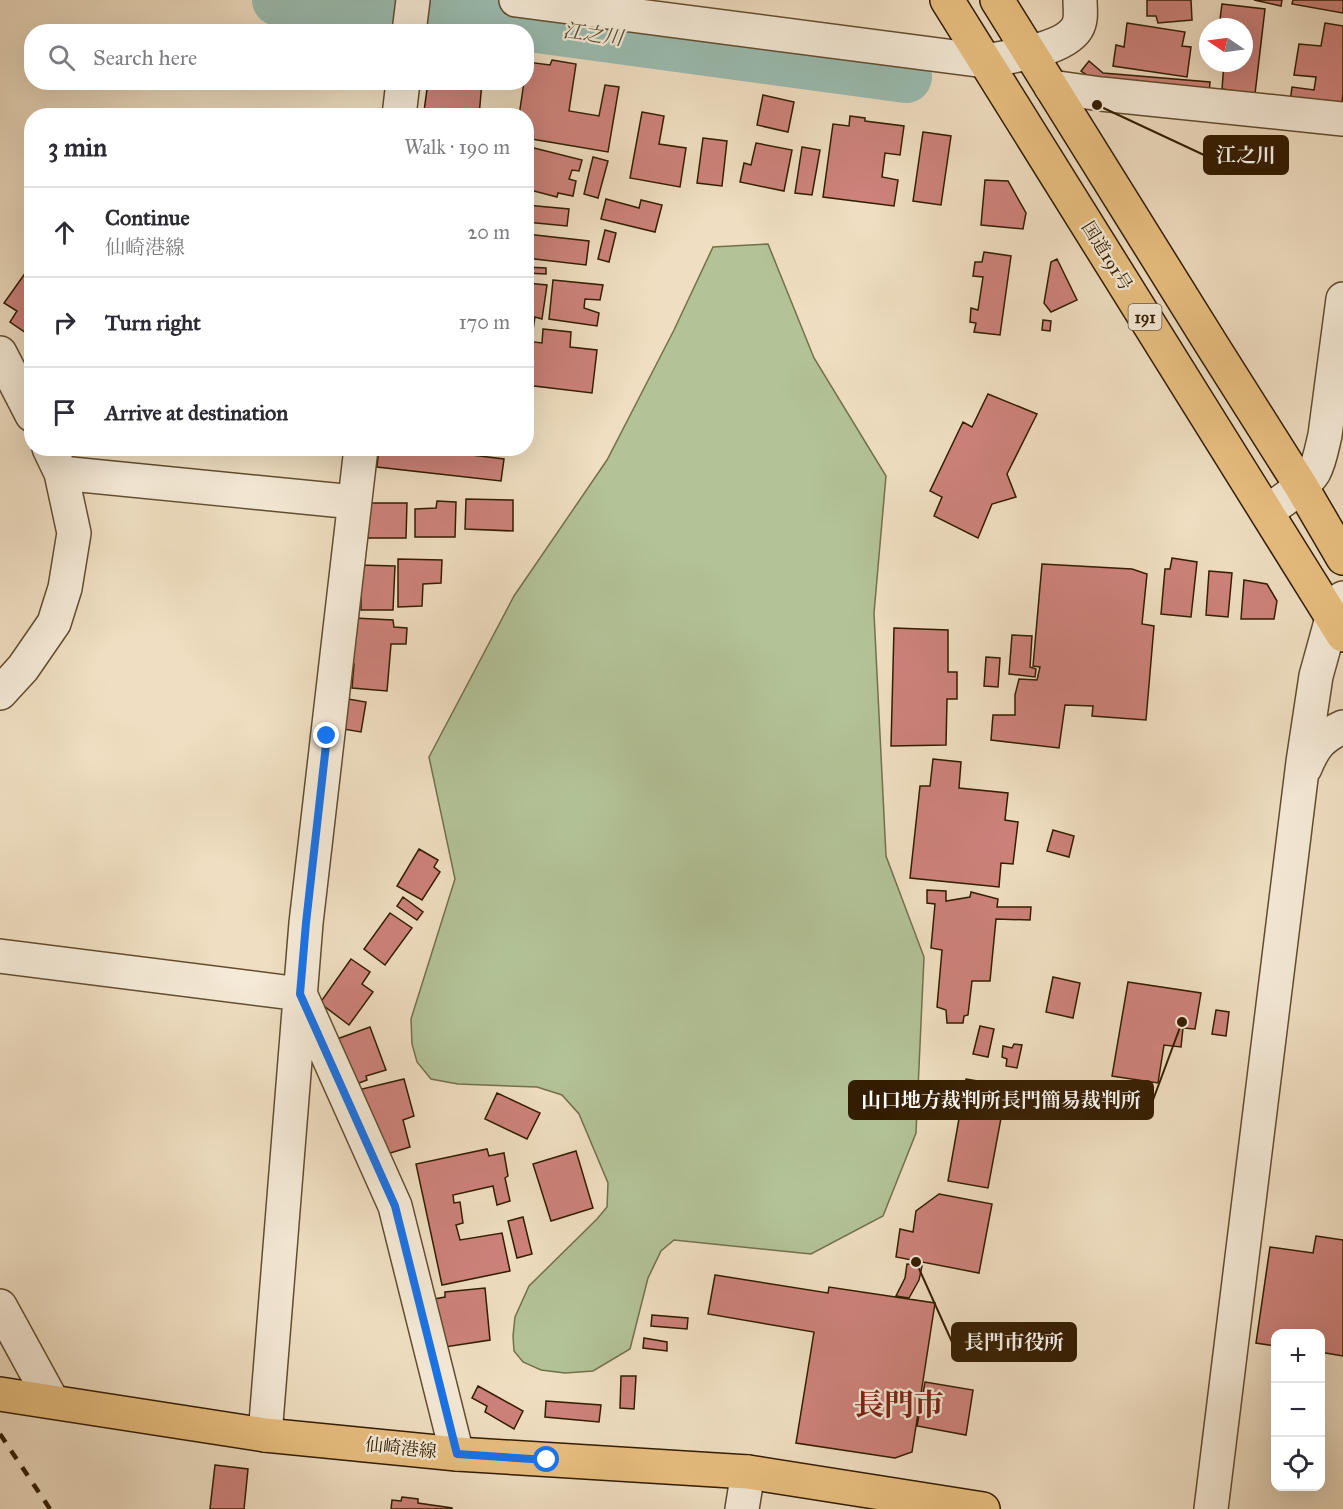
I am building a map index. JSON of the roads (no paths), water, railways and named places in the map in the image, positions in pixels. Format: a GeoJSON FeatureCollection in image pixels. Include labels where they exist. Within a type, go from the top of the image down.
{"type":"FeatureCollection","features":[{"type":"Feature","properties":{"kind":"main road","name":"国道191号"},"geometry":{"type":"LineString","coordinates":[[947,0],[1267,512],[1339,617]]}},
{"type":"Feature","properties":{"kind":"main road","name":"191"},"geometry":{"type":"LineString","coordinates":[[997,0],[1301,486],[1343,558]]}},
{"type":"Feature","properties":{"kind":"main road","name":"仙崎港線"},"geometry":{"type":"LineString","coordinates":[[0,1394],[266,1435],[457,1454],[748,1472],[946,1506],[983,1509]]}},
{"type":"Feature","properties":{"kind":"street"},"geometry":{"type":"LineString","coordinates":[[410,24],[413,0]]}},
{"type":"Feature","properties":{"kind":"street"},"geometry":{"type":"LineString","coordinates":[[516,0],[985,61],[1030,53],[1065,39],[1077,29],[1080,21],[1080,0]]}},
{"type":"Feature","properties":{"kind":"street"},"geometry":{"type":"LineString","coordinates":[[1051,87],[1343,118]]}},
{"type":"Feature","properties":{"kind":"street"},"geometry":{"type":"LineString","coordinates":[[400,108],[402,90]]}},
{"type":"Feature","properties":{"kind":"street"},"geometry":{"type":"LineString","coordinates":[[1267,512],[1314,473],[1325,435],[1343,299]]}},
{"type":"Feature","properties":{"kind":"street"},"geometry":{"type":"LineString","coordinates":[[0,354],[24,400]]}},
{"type":"Feature","properties":{"kind":"street"},"geometry":{"type":"LineString","coordinates":[[266,1435],[306,923],[360,456]]}},
{"type":"Feature","properties":{"kind":"street"},"geometry":{"type":"LineString","coordinates":[[0,693],[23,668],[54,623],[65,588],[74,533],[55,461],[354,502]]}},
{"type":"Feature","properties":{"kind":"street"},"geometry":{"type":"LineString","coordinates":[[1210,1509],[1300,780],[1316,676],[1339,617]]}},
{"type":"Feature","properties":{"kind":"street"},"geometry":{"type":"LineString","coordinates":[[1300,780],[1316,746],[1329,734],[1343,727]]}},
{"type":"Feature","properties":{"kind":"street"},"geometry":{"type":"LineString","coordinates":[[0,956],[300,994]]}},
{"type":"Feature","properties":{"kind":"street"},"geometry":{"type":"LineString","coordinates":[[300,994],[395,1206],[457,1454]]}},
{"type":"Feature","properties":{"kind":"street"},"geometry":{"type":"LineString","coordinates":[[0,1306],[52,1401]]}},
{"type":"Feature","properties":{"kind":"street"},"geometry":{"type":"LineString","coordinates":[[742,1509],[748,1472]]}},
{"type":"Feature","properties":{"kind":"waterway","name":"江之川"},"geometry":{"type":"LineString","coordinates":[[278,0],[516,24]]}},
{"type":"Feature","properties":{"kind":"waterway","name":"江之川"},"geometry":{"type":"LineString","coordinates":[[534,27],[906,77]]}},
{"type":"Feature","properties":{"kind":"railway"},"geometry":{"type":"LineString","coordinates":[[0,1434],[50,1509]]}},
{"type":"Feature","properties":{"kind":"place","name":"江之川"},"geometry":{"type":"Point","coordinates":[1097,105]}},
{"type":"Feature","properties":{"kind":"place","name":"山口地方裁判所長門簡易裁判所"},"geometry":{"type":"Point","coordinates":[1182,1022]}},
{"type":"Feature","properties":{"kind":"place","name":"長門市役所"},"geometry":{"type":"Point","coordinates":[916,1262]}},
{"type":"Feature","properties":{"kind":"district","name":"長門市"},"geometry":{"type":"Point","coordinates":[899,1405]}}]}
